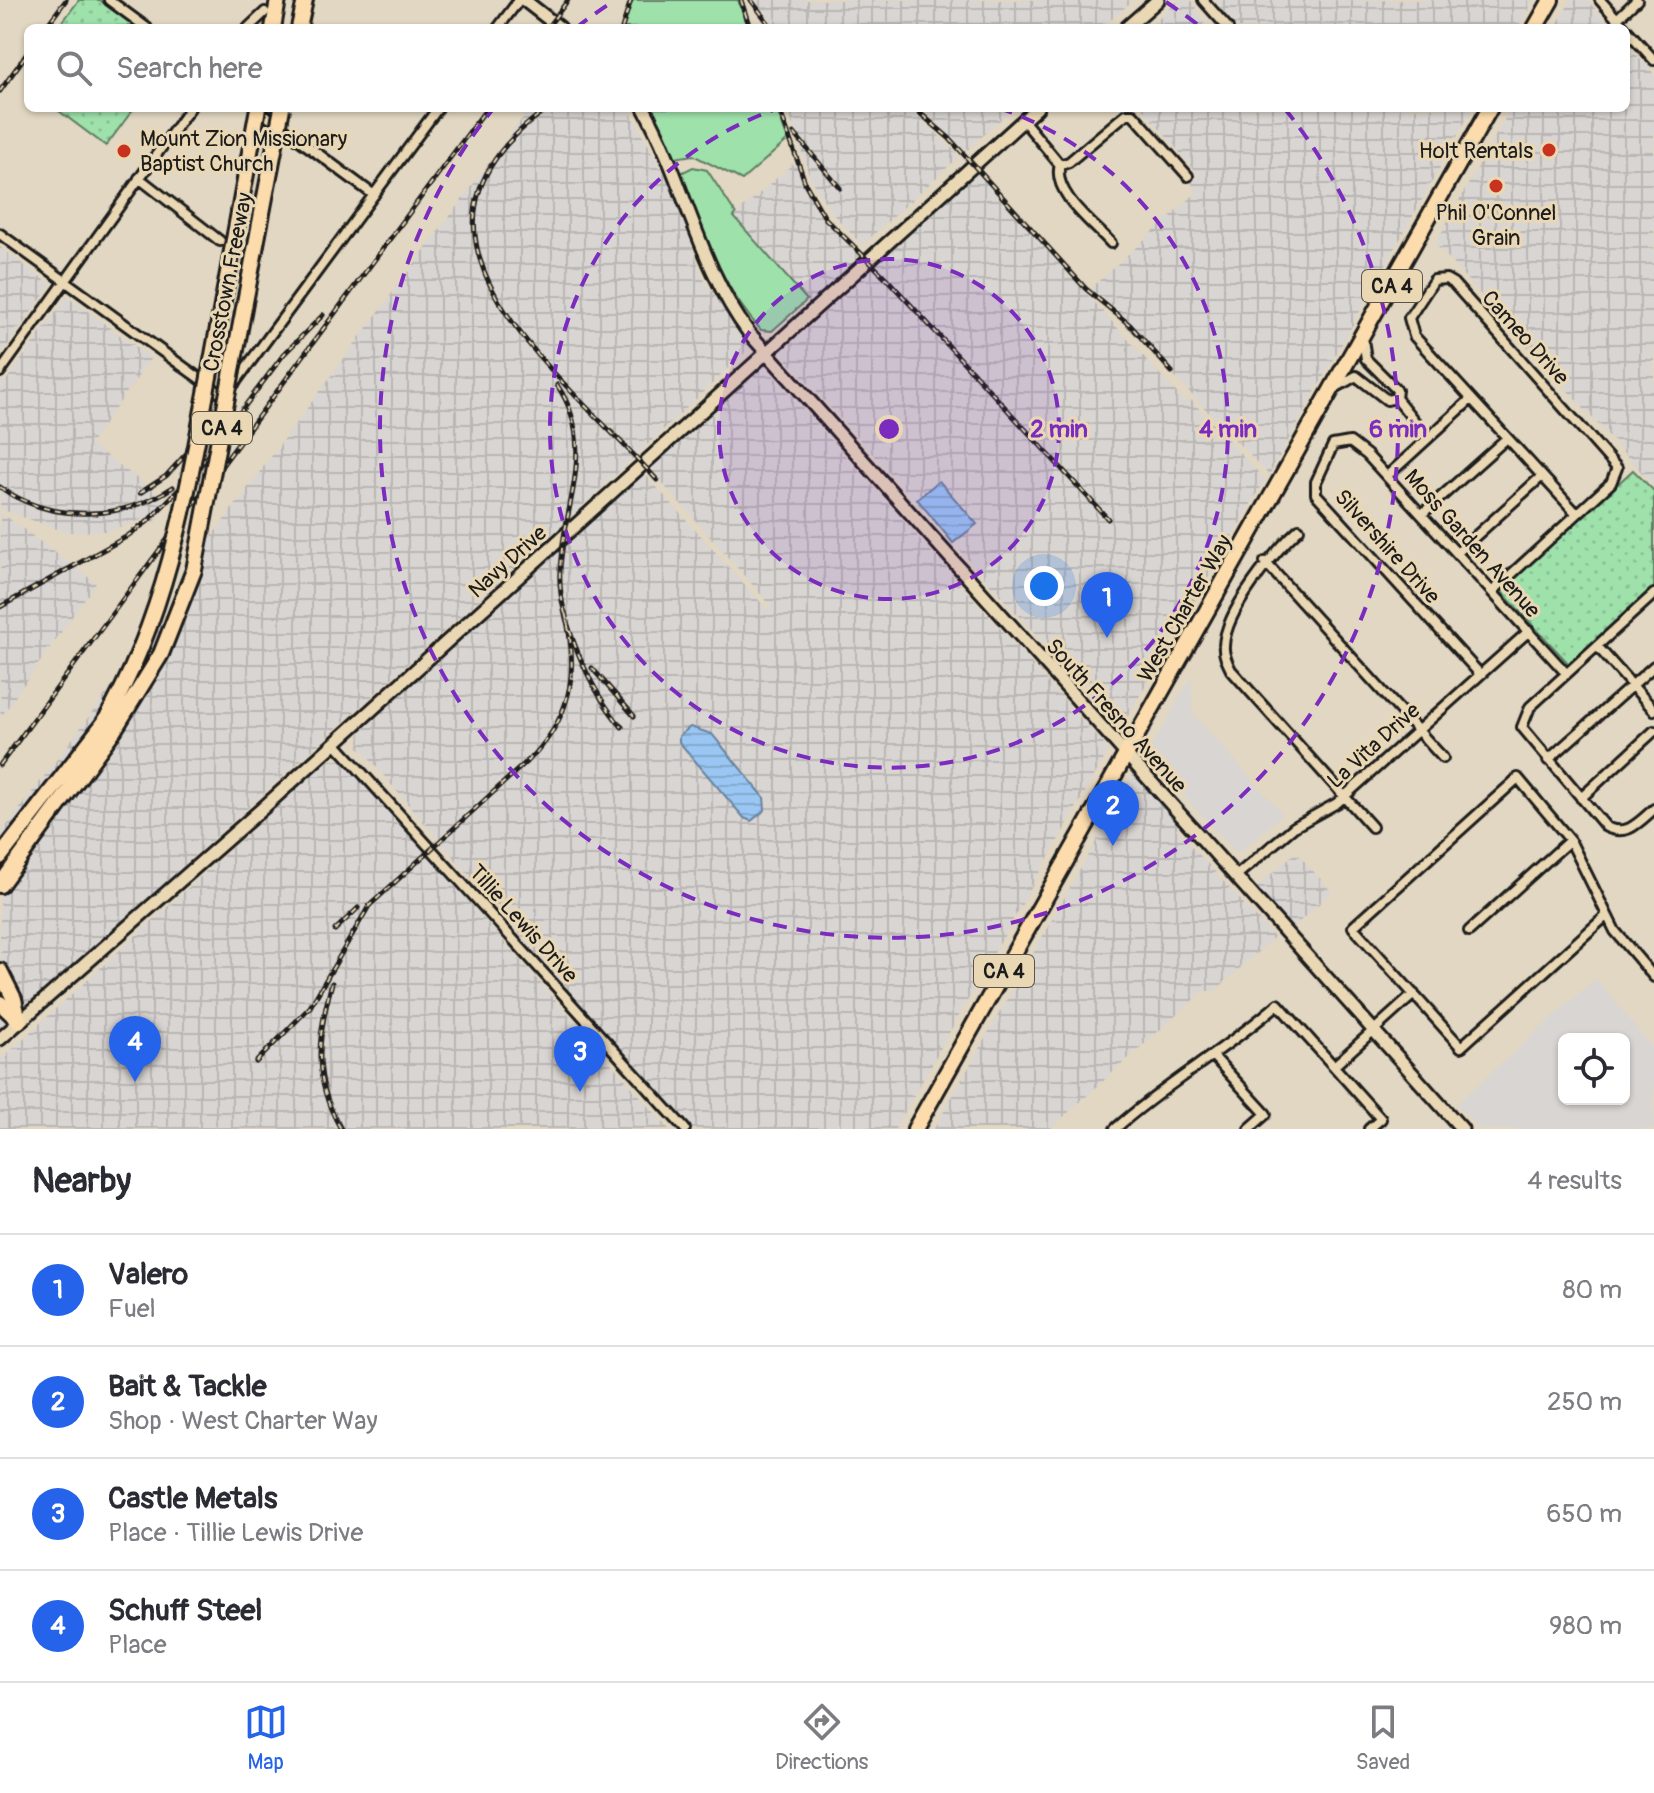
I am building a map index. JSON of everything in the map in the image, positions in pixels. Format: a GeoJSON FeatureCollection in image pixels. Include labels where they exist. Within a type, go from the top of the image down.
{"type":"FeatureCollection","features":[{"type":"Feature","properties":{"kind":"highway"},"geometry":{"type":"LineString","coordinates":[[274,24],[278,0]]}},
{"type":"Feature","properties":{"kind":"highway"},"geometry":{"type":"LineString","coordinates":[[300,24],[305,0]]}},
{"type":"Feature","properties":{"kind":"highway"},"geometry":{"type":"LineString","coordinates":[[1537,24],[1551,0]]}},
{"type":"Feature","properties":{"kind":"highway","name":"Crosstown Freeway"},"geometry":{"type":"LineString","coordinates":[[0,857],[109,727],[144,643],[173,551],[192,469],[256,112]]}},
{"type":"Feature","properties":{"kind":"highway","name":"Crosstown Freeway"},"geometry":{"type":"LineString","coordinates":[[0,885],[161,654],[194,570],[281,112]]}},
{"type":"Feature","properties":{"kind":"highway","name":"West Charter Way"},"geometry":{"type":"LineString","coordinates":[[915,1129],[1363,339],[1488,112]]}},
{"type":"Feature","properties":{"kind":"highway"},"geometry":{"type":"LineString","coordinates":[[0,971],[14,999],[19,1021]]}},
{"type":"Feature","properties":{"kind":"highway"},"geometry":{"type":"LineString","coordinates":[[0,1003],[19,1021]]}},
{"type":"Feature","properties":{"kind":"street"},"geometry":{"type":"LineString","coordinates":[[109,0],[142,24]]}},
{"type":"Feature","properties":{"kind":"street"},"geometry":{"type":"LineString","coordinates":[[501,24],[521,0],[554,24]]}},
{"type":"Feature","properties":{"kind":"street"},"geometry":{"type":"LineString","coordinates":[[1131,24],[1158,0]]}},
{"type":"Feature","properties":{"kind":"street"},"geometry":{"type":"LineString","coordinates":[[1203,0],[1224,24]]}},
{"type":"Feature","properties":{"kind":"street"},"geometry":{"type":"LineString","coordinates":[[1600,0],[1622,24]]}},
{"type":"Feature","properties":{"kind":"street"},"geometry":{"type":"LineString","coordinates":[[1617,19],[1637,0]]}},
{"type":"Feature","properties":{"kind":"street"},"geometry":{"type":"LineString","coordinates":[[252,24],[265,12]]}},
{"type":"Feature","properties":{"kind":"street"},"geometry":{"type":"LineString","coordinates":[[1630,33],[1654,60]]}},
{"type":"Feature","properties":{"kind":"street"},"geometry":{"type":"LineString","coordinates":[[0,372],[187,112]]}},
{"type":"Feature","properties":{"kind":"street"},"geometry":{"type":"LineString","coordinates":[[262,112],[374,195]]}},
{"type":"Feature","properties":{"kind":"street"},"geometry":{"type":"LineString","coordinates":[[0,234],[214,391],[226,392],[435,112]]}},
{"type":"Feature","properties":{"kind":"street","name":"South Fresno Avenue"},"geometry":{"type":"LineString","coordinates":[[646,112],[668,156],[719,285],[733,312],[766,354],[1462,1129]]}},
{"type":"Feature","properties":{"kind":"street","name":"Navy Drive"},"geometry":{"type":"LineString","coordinates":[[0,1039],[335,743],[1032,112]]}},
{"type":"Feature","properties":{"kind":"street"},"geometry":{"type":"LineString","coordinates":[[1060,165],[1069,162],[1126,114],[1133,114],[1188,176]]}},
{"type":"Feature","properties":{"kind":"street"},"geometry":{"type":"LineString","coordinates":[[1023,120],[1060,165],[1058,177],[1064,191],[1111,243]]}},
{"type":"Feature","properties":{"kind":"street"},"geometry":{"type":"LineString","coordinates":[[139,178],[220,241]]}},
{"type":"Feature","properties":{"kind":"street","name":"Cameo Drive"},"geometry":{"type":"LineString","coordinates":[[1471,399],[1409,326],[1409,318],[1429,285],[1440,278],[1453,283],[1616,463],[1617,473],[1577,514]]}},
{"type":"Feature","properties":{"kind":"street"},"geometry":{"type":"LineString","coordinates":[[1363,339],[1366,359],[1397,390],[1396,398],[1428,438]]}},
{"type":"Feature","properties":{"kind":"street"},"geometry":{"type":"LineString","coordinates":[[1335,388],[1356,376],[1387,400],[1396,398]]}},
{"type":"Feature","properties":{"kind":"street"},"geometry":{"type":"LineString","coordinates":[[1387,476],[1471,399],[1507,438],[1577,514],[1493,591]]}},
{"type":"Feature","properties":{"kind":"street"},"geometry":{"type":"LineString","coordinates":[[1422,514],[1507,438]]}},
{"type":"Feature","properties":{"kind":"street","name":"Moss Garden Avenue"},"geometry":{"type":"LineString","coordinates":[[1350,442],[1387,476],[1566,673]]}},
{"type":"Feature","properties":{"kind":"street","name":"Silvershire Drive"},"geometry":{"type":"LineString","coordinates":[[1350,442],[1333,445],[1316,482],[1316,494],[1479,673]]}},
{"type":"Feature","properties":{"kind":"street"},"geometry":{"type":"LineString","coordinates":[[1457,553],[1542,476]]}},
{"type":"Feature","properties":{"kind":"street"},"geometry":{"type":"LineString","coordinates":[[1299,529],[1265,562],[1227,630],[1224,654],[1231,670],[1372,827]]}},
{"type":"Feature","properties":{"kind":"street"},"geometry":{"type":"LineString","coordinates":[[1265,562],[1443,758]]}},
{"type":"Feature","properties":{"kind":"street"},"geometry":{"type":"LineString","coordinates":[[1654,594],[1566,673],[1524,717],[1525,734],[1606,827],[1615,831],[1631,829],[1654,809]]}},
{"type":"Feature","properties":{"kind":"street","name":"La Vita Drive"},"geometry":{"type":"LineString","coordinates":[[1236,876],[1294,827],[1344,797],[1529,631]]}},
{"type":"Feature","properties":{"kind":"street"},"geometry":{"type":"LineString","coordinates":[[1597,646],[1654,710]]}},
{"type":"Feature","properties":{"kind":"street"},"geometry":{"type":"LineString","coordinates":[[1548,760],[1654,666]]}},
{"type":"Feature","properties":{"kind":"street"},"geometry":{"type":"LineString","coordinates":[[1581,798],[1654,731]]}},
{"type":"Feature","properties":{"kind":"street","name":"Tillie Lewis Drive"},"geometry":{"type":"LineString","coordinates":[[335,743],[685,1129]]}},
{"type":"Feature","properties":{"kind":"street"},"geometry":{"type":"LineString","coordinates":[[1606,916],[1461,1047],[1353,927],[1518,778],[1570,840],[1606,916],[1654,977]]}},
{"type":"Feature","properties":{"kind":"street"},"geometry":{"type":"LineString","coordinates":[[1469,931],[1570,840]]}},
{"type":"Feature","properties":{"kind":"street"},"geometry":{"type":"LineString","coordinates":[[1334,1066],[1414,994]]}},
{"type":"Feature","properties":{"kind":"street"},"geometry":{"type":"LineString","coordinates":[[1115,1129],[1278,1004],[1381,1119],[1369,1129]]}},
{"type":"Feature","properties":{"kind":"street"},"geometry":{"type":"LineString","coordinates":[[1213,1056],[1266,1114],[1249,1129]]}},
{"type":"Feature","properties":{"kind":"shaded area"},"geometry":{"type":"Polygon","coordinates":[[[751,0],[1133,0],[1106,24],[775,24],[751,0]]]}},
{"type":"Feature","properties":{"kind":"shaded area"},"geometry":{"type":"Polygon","coordinates":[[[1179,0],[1191,0],[1205,22],[1203,24],[1152,24],[1179,0]]]}},
{"type":"Feature","properties":{"kind":"shaded area"},"geometry":{"type":"Polygon","coordinates":[[[1213,0],[1534,0],[1520,24],[1234,24],[1213,0]]]}},
{"type":"Feature","properties":{"kind":"shaded area"},"geometry":{"type":"Polygon","coordinates":[[[1571,0],[1587,0],[1608,24],[1557,24],[1571,0]]]}},
{"type":"Feature","properties":{"kind":"shaded area"},"geometry":{"type":"Polygon","coordinates":[[[1630,47],[1654,74],[1654,486],[1435,244],[1509,112],[1630,112],[1630,47]]]}},
{"type":"Feature","properties":{"kind":"shaded area"},"geometry":{"type":"Polygon","coordinates":[[[527,112],[630,112],[673,190],[703,278],[748,344],[748,350],[561,526],[0,1031],[0,835],[199,570],[192,563],[527,112]]]}},
{"type":"Feature","properties":{"kind":"shaded area"},"geometry":{"type":"Polygon","coordinates":[[[788,112],[914,112],[960,156],[862,245],[832,213],[811,180],[788,112]]]}},
{"type":"Feature","properties":{"kind":"shaded area"},"geometry":{"type":"Polygon","coordinates":[[[924,112],[1009,112],[966,151],[924,112]]]}},
{"type":"Feature","properties":{"kind":"shaded area"},"geometry":{"type":"Polygon","coordinates":[[[1145,112],[1471,112],[1269,475],[1090,289],[1196,193],[1191,181],[1198,174],[1145,112]]]}},
{"type":"Feature","properties":{"kind":"shaded area"},"geometry":{"type":"Polygon","coordinates":[[[795,162],[823,217],[861,259],[811,305],[733,217],[795,162]]]}},
{"type":"Feature","properties":{"kind":"shaded area"},"geometry":{"type":"Polygon","coordinates":[[[976,172],[1185,402],[1190,399],[1265,480],[1125,721],[1113,720],[781,353],[976,172]]]}},
{"type":"Feature","properties":{"kind":"shaded area"},"geometry":{"type":"Polygon","coordinates":[[[0,247],[51,285],[0,356],[0,247]]]}},
{"type":"Feature","properties":{"kind":"shaded area"},"geometry":{"type":"Polygon","coordinates":[[[67,296],[151,358],[90,444],[169,502],[154,523],[147,518],[108,531],[66,532],[0,509],[0,379],[5,382],[67,296]]]}},
{"type":"Feature","properties":{"kind":"shaded area"},"geometry":{"type":"Polygon","coordinates":[[[760,366],[765,366],[1109,750],[895,1129],[687,1129],[359,747],[360,731],[643,472],[767,609],[771,606],[648,467],[760,366]]]}},
{"type":"Feature","properties":{"kind":"shaded area"},"geometry":{"type":"Polygon","coordinates":[[[0,512],[96,583],[0,718],[0,512]]]}},
{"type":"Feature","properties":{"kind":"shaded area"},"geometry":{"type":"Polygon","coordinates":[[[1192,676],[1193,714],[1283,814],[1242,851],[1233,850],[1150,759],[1149,751],[1192,676]]]}},
{"type":"Feature","properties":{"kind":"shaded area"},"geometry":{"type":"Polygon","coordinates":[[[328,760],[344,760],[669,1129],[0,1129],[0,1060],[328,760]]]}},
{"type":"Feature","properties":{"kind":"shaded area"},"geometry":{"type":"Polygon","coordinates":[[[1134,774],[1180,825],[1176,829],[1274,937],[1215,991],[1203,991],[1050,1129],[934,1129],[1134,774]]]}},
{"type":"Feature","properties":{"kind":"shaded area"},"geometry":{"type":"Polygon","coordinates":[[[1296,852],[1332,892],[1291,929],[1255,889],[1296,852]]]}},
{"type":"Feature","properties":{"kind":"shaded area"},"geometry":{"type":"Polygon","coordinates":[[[1596,978],[1654,1050],[1654,1129],[1479,1129],[1456,1104],[1596,978]]]}},
{"type":"Feature","properties":{"kind":"green space"},"geometry":{"type":"Polygon","coordinates":[[[79,0],[100,0],[132,24],[61,24],[79,0]]]}},
{"type":"Feature","properties":{"kind":"green space"},"geometry":{"type":"Polygon","coordinates":[[[633,0],[738,0],[747,24],[624,24],[633,0]]]}},
{"type":"Feature","properties":{"kind":"green space"},"geometry":{"type":"Polygon","coordinates":[[[60,112],[131,112],[106,146],[60,112]]]}},
{"type":"Feature","properties":{"kind":"green space"},"geometry":{"type":"Polygon","coordinates":[[[653,112],[778,112],[788,140],[742,180],[693,155],[675,158],[653,112]]]}},
{"type":"Feature","properties":{"kind":"green space"},"geometry":{"type":"Polygon","coordinates":[[[693,167],[707,170],[736,214],[734,217],[807,300],[772,331],[761,330],[746,313],[723,275],[681,173],[693,167]]]}},
{"type":"Feature","properties":{"kind":"green space"},"geometry":{"type":"Polygon","coordinates":[[[1633,470],[1654,491],[1654,589],[1569,664],[1501,591],[1633,470]]]}},
{"type":"Feature","properties":{"kind":"water"},"geometry":{"type":"Polygon","coordinates":[[[939,481],[977,524],[953,543],[917,499],[939,481]]]}},
{"type":"Feature","properties":{"kind":"water"},"geometry":{"type":"Polygon","coordinates":[[[690,727],[712,734],[764,797],[765,810],[751,821],[744,818],[679,742],[679,736],[690,727]]]}},
{"type":"Feature","properties":{"kind":"railway"},"geometry":{"type":"LineString","coordinates":[[48,24],[66,0]]}},
{"type":"Feature","properties":{"kind":"railway"},"geometry":{"type":"LineString","coordinates":[[550,24],[568,0]]}},
{"type":"Feature","properties":{"kind":"railway"},"geometry":{"type":"LineString","coordinates":[[623,24],[631,0]]}},
{"type":"Feature","properties":{"kind":"railway"},"geometry":{"type":"LineString","coordinates":[[741,0],[749,24]]}},
{"type":"Feature","properties":{"kind":"railway"},"geometry":{"type":"LineString","coordinates":[[751,0],[769,24]]}},
{"type":"Feature","properties":{"kind":"railway"},"geometry":{"type":"LineString","coordinates":[[0,91],[24,58]]}},
{"type":"Feature","properties":{"kind":"railway"},"geometry":{"type":"LineString","coordinates":[[0,765],[484,112]]}},
{"type":"Feature","properties":{"kind":"railway"},"geometry":{"type":"LineString","coordinates":[[544,112],[497,157],[476,206],[479,255],[500,303],[534,351],[657,480]]}},
{"type":"Feature","properties":{"kind":"railway"},"geometry":{"type":"LineString","coordinates":[[780,112],[806,185],[825,218],[886,278],[1108,519]]}},
{"type":"Feature","properties":{"kind":"railway"},"geometry":{"type":"LineString","coordinates":[[919,112],[949,138],[1086,289],[1130,325],[1172,372]]}},
{"type":"Feature","properties":{"kind":"railway"},"geometry":{"type":"LineString","coordinates":[[794,133],[840,188]]}},
{"type":"Feature","properties":{"kind":"railway"},"geometry":{"type":"LineString","coordinates":[[0,607],[126,537],[147,522],[193,475],[284,354],[323,315]]}},
{"type":"Feature","properties":{"kind":"railway"},"geometry":{"type":"LineString","coordinates":[[557,385],[569,408],[577,453],[560,570],[564,610],[588,675],[622,727]]}},
{"type":"Feature","properties":{"kind":"railway"},"geometry":{"type":"LineString","coordinates":[[140,493],[166,476],[186,454]]}},
{"type":"Feature","properties":{"kind":"railway"},"geometry":{"type":"LineString","coordinates":[[0,487],[41,507],[86,513],[131,506],[173,487]]}},
{"type":"Feature","properties":{"kind":"railway"},"geometry":{"type":"LineString","coordinates":[[256,1062],[310,1007],[369,906],[535,754],[548,738],[570,688],[571,651],[565,612]]}},
{"type":"Feature","properties":{"kind":"railway"},"geometry":{"type":"LineString","coordinates":[[592,668],[634,716]]}},
{"type":"Feature","properties":{"kind":"railway"},"geometry":{"type":"LineString","coordinates":[[335,930],[358,908]]}},
{"type":"Feature","properties":{"kind":"railway"},"geometry":{"type":"LineString","coordinates":[[332,983],[323,1022],[321,1075],[325,1093],[341,1129]]}},
{"type":"Feature","properties":{"kind":"place","name":"Holt Rentals"},"geometry":{"type":"Point","coordinates":[1549,150]}},
{"type":"Feature","properties":{"kind":"place","name":"Mount Zion Missionary Baptist Church"},"geometry":{"type":"Point","coordinates":[124,151]}},
{"type":"Feature","properties":{"kind":"place","name":"Phil O'Connel Grain"},"geometry":{"type":"Point","coordinates":[1496,186]}},
{"type":"Feature","properties":{"kind":"place","name":"Valero"},"geometry":{"type":"Point","coordinates":[1107,638]}},
{"type":"Feature","properties":{"kind":"place","name":"Bait & Tackle"},"geometry":{"type":"Point","coordinates":[1113,846]}},
{"type":"Feature","properties":{"kind":"place","name":"Schuff Steel"},"geometry":{"type":"Point","coordinates":[135,1082]}},
{"type":"Feature","properties":{"kind":"place","name":"Castle Metals"},"geometry":{"type":"Point","coordinates":[580,1092]}}]}
